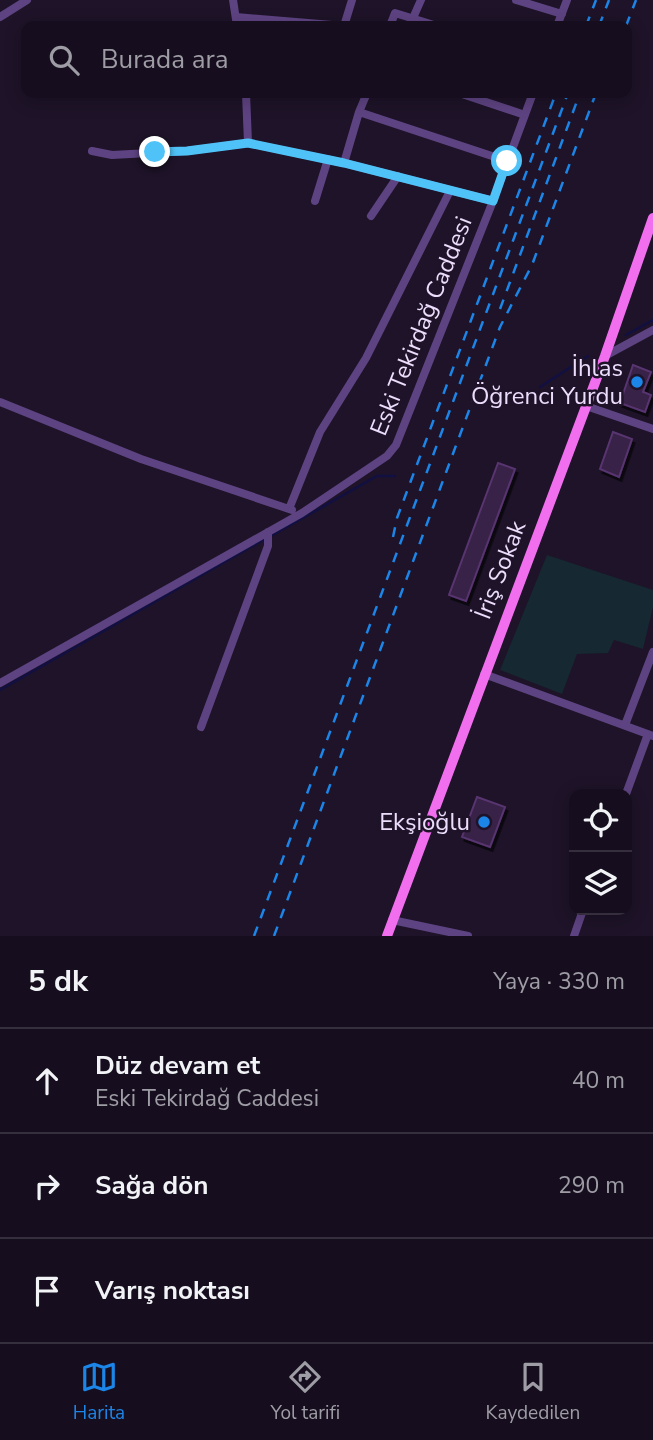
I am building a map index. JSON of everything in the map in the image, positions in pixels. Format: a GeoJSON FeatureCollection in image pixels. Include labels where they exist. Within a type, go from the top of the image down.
{"type":"FeatureCollection","features":[{"type":"Feature","properties":{"kind":"main road","name":"İriş Sokak"},"geometry":{"type":"LineString","coordinates":[[387,936],[605,356],[653,218]]}},
{"type":"Feature","properties":{"kind":"street"},"geometry":{"type":"LineString","coordinates":[[0,18],[27,0]]}},
{"type":"Feature","properties":{"kind":"street"},"geometry":{"type":"LineString","coordinates":[[233,0],[237,21]]}},
{"type":"Feature","properties":{"kind":"street"},"geometry":{"type":"LineString","coordinates":[[346,21],[352,0]]}},
{"type":"Feature","properties":{"kind":"street"},"geometry":{"type":"LineString","coordinates":[[413,18],[421,0]]}},
{"type":"Feature","properties":{"kind":"street"},"geometry":{"type":"LineString","coordinates":[[516,0],[562,14]]}},
{"type":"Feature","properties":{"kind":"street"},"geometry":{"type":"LineString","coordinates":[[559,21],[567,0]]}},
{"type":"Feature","properties":{"kind":"street"},"geometry":{"type":"LineString","coordinates":[[392,21],[395,13],[422,21]]}},
{"type":"Feature","properties":{"kind":"street"},"geometry":{"type":"LineString","coordinates":[[246,98],[248,143]]}},
{"type":"Feature","properties":{"kind":"street"},"geometry":{"type":"LineString","coordinates":[[344,163],[365,98]]}},
{"type":"Feature","properties":{"kind":"street"},"geometry":{"type":"LineString","coordinates":[[474,98],[525,115]]}},
{"type":"Feature","properties":{"kind":"street","name":"Eski Tekirdağ Caddesi"},"geometry":{"type":"LineString","coordinates":[[302,513],[387,456],[397,445],[531,98]]}},
{"type":"Feature","properties":{"kind":"street"},"geometry":{"type":"LineString","coordinates":[[359,112],[507,161]]}},
{"type":"Feature","properties":{"kind":"street"},"geometry":{"type":"LineString","coordinates":[[92,151],[112,155],[187,151],[248,143],[328,159],[493,201]]}},
{"type":"Feature","properties":{"kind":"street"},"geometry":{"type":"LineString","coordinates":[[315,201],[328,159]]}},
{"type":"Feature","properties":{"kind":"street"},"geometry":{"type":"LineString","coordinates":[[371,216],[398,176]]}},
{"type":"Feature","properties":{"kind":"street"},"geometry":{"type":"LineString","coordinates":[[289,509],[320,432],[366,358],[450,191]]}},
{"type":"Feature","properties":{"kind":"street"},"geometry":{"type":"LineString","coordinates":[[605,356],[653,330]]}},
{"type":"Feature","properties":{"kind":"street"},"geometry":{"type":"LineString","coordinates":[[0,402],[141,459],[302,513]]}},
{"type":"Feature","properties":{"kind":"street"},"geometry":{"type":"LineString","coordinates":[[586,405],[653,429]]}},
{"type":"Feature","properties":{"kind":"street"},"geometry":{"type":"LineString","coordinates":[[0,683],[302,513]]}},
{"type":"Feature","properties":{"kind":"street"},"geometry":{"type":"LineString","coordinates":[[201,727],[252,592],[268,534]]}},
{"type":"Feature","properties":{"kind":"street"},"geometry":{"type":"LineString","coordinates":[[625,725],[653,652]]}},
{"type":"Feature","properties":{"kind":"street"},"geometry":{"type":"LineString","coordinates":[[484,674],[651,735],[628,789]]}},
{"type":"Feature","properties":{"kind":"street"},"geometry":{"type":"LineString","coordinates":[[574,936],[581,915]]}},
{"type":"Feature","properties":{"kind":"street"},"geometry":{"type":"LineString","coordinates":[[392,920],[468,936]]}},
{"type":"Feature","properties":{"kind":"shaded area"},"geometry":{"type":"Polygon","coordinates":[[[547,555],[653,590],[653,607],[643,649],[614,640],[608,653],[577,654],[562,694],[500,670],[547,555]]]}},
{"type":"Feature","properties":{"kind":"building","name":"İhlas Öğrenci Yurdu"},"geometry":{"type":"Polygon","coordinates":[[[633,365],[651,372],[643,392],[651,395],[645,412],[620,403],[633,365]]]}},
{"type":"Feature","properties":{"kind":"building"},"geometry":{"type":"Polygon","coordinates":[[[613,432],[632,439],[619,477],[600,469],[613,432]]]}},
{"type":"Feature","properties":{"kind":"building"},"geometry":{"type":"Polygon","coordinates":[[[498,463],[515,469],[466,601],[449,595],[498,463]]]}},
{"type":"Feature","properties":{"kind":"building","name":"Ekşioğlu"},"geometry":{"type":"Polygon","coordinates":[[[477,797],[505,807],[490,847],[462,837],[477,797]]]}},
{"type":"Feature","properties":{"kind":"waterway"},"geometry":{"type":"LineString","coordinates":[[626,335],[653,320]]}},
{"type":"Feature","properties":{"kind":"waterway"},"geometry":{"type":"LineString","coordinates":[[540,387],[588,356]]}},
{"type":"Feature","properties":{"kind":"waterway"},"geometry":{"type":"LineString","coordinates":[[271,536],[377,476],[395,476]]}},
{"type":"Feature","properties":{"kind":"waterway"},"geometry":{"type":"LineString","coordinates":[[0,690],[265,539]]}},
{"type":"Feature","properties":{"kind":"railway"},"geometry":{"type":"LineString","coordinates":[[588,21],[596,0]]}},
{"type":"Feature","properties":{"kind":"railway"},"geometry":{"type":"LineString","coordinates":[[601,21],[609,0]]}},
{"type":"Feature","properties":{"kind":"railway"},"geometry":{"type":"LineString","coordinates":[[628,21],[636,0]]}},
{"type":"Feature","properties":{"kind":"railway"},"geometry":{"type":"LineString","coordinates":[[393,537],[397,518],[554,98]]}},
{"type":"Feature","properties":{"kind":"railway"},"geometry":{"type":"LineString","coordinates":[[254,936],[566,98]]}},
{"type":"Feature","properties":{"kind":"railway"},"geometry":{"type":"LineString","coordinates":[[500,309],[578,98]]}},
{"type":"Feature","properties":{"kind":"railway"},"geometry":{"type":"LineString","coordinates":[[274,936],[500,327],[532,265],[594,98]]}},
{"type":"Feature","properties":{"kind":"place","name":"İhlas Öğrenci Yurdu"},"geometry":{"type":"Point","coordinates":[637,382]}},
{"type":"Feature","properties":{"kind":"place","name":"Ekşioğlu"},"geometry":{"type":"Point","coordinates":[484,822]}},
{"type":"Feature","properties":{"kind":"route"},"geometry":{"type":"LineString","coordinates":[[155,152],[229,147],[248,143],[344,163],[493,201],[507,161]]}}]}
